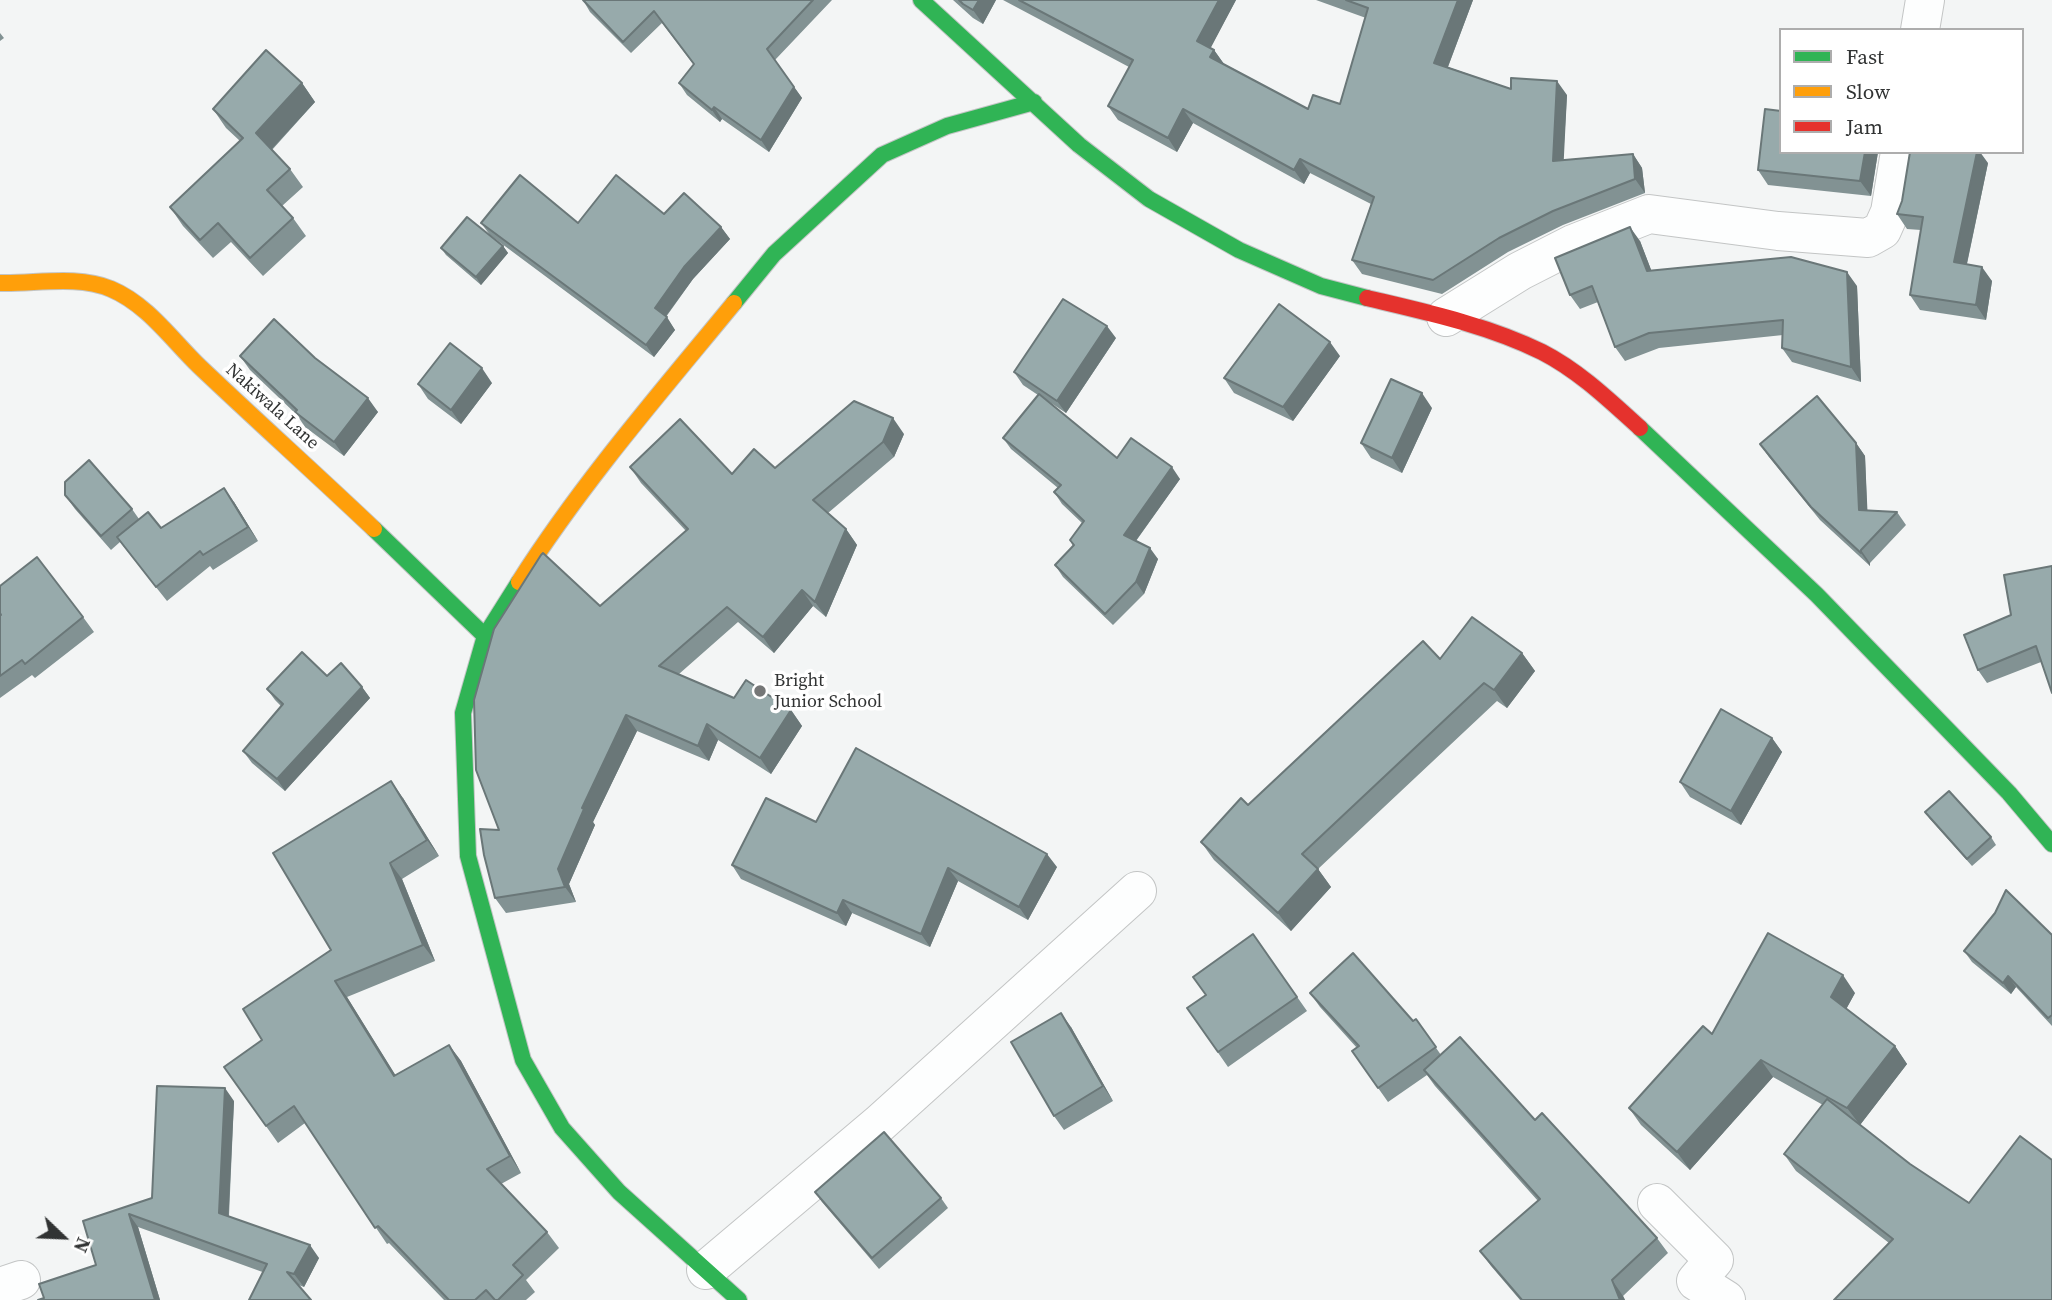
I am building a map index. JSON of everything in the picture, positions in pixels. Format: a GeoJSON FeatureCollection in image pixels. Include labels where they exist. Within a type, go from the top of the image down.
{"type":"FeatureCollection","features":[{"type":"Feature","properties":{"kind":"street"},"geometry":{"type":"LineString","coordinates":[[920,0],[1079,145],[1149,199],[1239,250],[1321,286],[1446,317],[1502,336],[1543,353],[1591,384],[1667,452],[1817,595],[2009,793],[2052,844]]}},
{"type":"Feature","properties":{"kind":"street"},"geometry":{"type":"LineString","coordinates":[[1920,28],[1925,0]]}},
{"type":"Feature","properties":{"kind":"street"},"geometry":{"type":"LineString","coordinates":[[739,1300],[619,1192],[562,1128],[523,1060],[468,856],[463,713],[485,636],[538,552],[638,420],[774,254],[882,155],[947,126],[1034,102]]}},
{"type":"Feature","properties":{"kind":"street"},"geometry":{"type":"LineString","coordinates":[[1446,317],[1573,244],[1649,214],[1778,231],[1868,238],[1882,230],[1890,212],[1900,154]]}},
{"type":"Feature","properties":{"kind":"street","name":"Nakiwala Lane"},"geometry":{"type":"LineString","coordinates":[[0,283],[75,281],[109,288],[132,300],[187,355],[334,489],[485,636]]}},
{"type":"Feature","properties":{"kind":"street"},"geometry":{"type":"LineString","coordinates":[[706,1270],[879,1124],[1137,891]]}},
{"type":"Feature","properties":{"kind":"street"},"geometry":{"type":"LineString","coordinates":[[1657,1203],[1714,1260],[1696,1280],[1726,1300]]}},
{"type":"Feature","properties":{"kind":"building"},"geometry":{"type":"Polygon","coordinates":[[[583,0],[813,0],[767,49],[794,87],[761,140],[714,107],[712,110],[679,83],[694,64],[654,11],[623,42],[583,0]]]}},
{"type":"Feature","properties":{"kind":"building"},"geometry":{"type":"Polygon","coordinates":[[[959,0],[979,0],[973,10],[959,0]]]}},
{"type":"Feature","properties":{"kind":"building"},"geometry":{"type":"Polygon","coordinates":[[[1019,0],[1219,0],[1197,41],[1214,50],[1210,57],[1308,109],[1313,95],[1340,104],[1368,8],[1346,0],[1458,0],[1434,63],[1511,89],[1511,78],[1557,81],[1553,161],[1633,154],[1635,179],[1553,211],[1499,238],[1433,280],[1352,260],[1374,197],[1300,159],[1294,170],[1183,109],[1168,138],[1108,106],[1133,60],[1019,0]]]}},
{"type":"Feature","properties":{"kind":"building"},"geometry":{"type":"Polygon","coordinates":[[[266,50],[302,83],[256,133],[290,169],[267,190],[293,218],[250,258],[218,223],[200,240],[170,207],[243,138],[213,109],[266,50]]]}},
{"type":"Feature","properties":{"kind":"building"},"geometry":{"type":"Polygon","coordinates":[[[1765,109],[1779,111],[1779,154],[1865,154],[1860,181],[1758,170],[1765,109]]]}},
{"type":"Feature","properties":{"kind":"building"},"geometry":{"type":"Polygon","coordinates":[[[1910,154],[1977,154],[1954,262],[1982,267],[1976,305],[1910,295],[1923,217],[1897,214],[1902,201],[1910,154]]]}},
{"type":"Feature","properties":{"kind":"building"},"geometry":{"type":"Polygon","coordinates":[[[520,175],[578,223],[616,175],[664,214],[684,193],[721,227],[684,267],[655,308],[667,317],[646,345],[481,223],[520,175]]]}},
{"type":"Feature","properties":{"kind":"building"},"geometry":{"type":"Polygon","coordinates":[[[467,217],[503,246],[476,277],[441,248],[467,217]]]}},
{"type":"Feature","properties":{"kind":"building"},"geometry":{"type":"Polygon","coordinates":[[[1630,227],[1647,271],[1791,257],[1847,272],[1851,367],[1782,348],[1783,320],[1649,333],[1615,347],[1592,286],[1570,295],[1555,258],[1630,227]]]}},
{"type":"Feature","properties":{"kind":"building"},"geometry":{"type":"Polygon","coordinates":[[[1063,299],[1107,326],[1057,401],[1014,372],[1063,299]]]}},
{"type":"Feature","properties":{"kind":"building"},"geometry":{"type":"Polygon","coordinates":[[[1279,304],[1330,342],[1283,407],[1224,378],[1279,304]]]}},
{"type":"Feature","properties":{"kind":"building"},"geometry":{"type":"Polygon","coordinates":[[[274,319],[315,358],[368,398],[334,442],[295,412],[297,410],[240,356],[274,319]]]}},
{"type":"Feature","properties":{"kind":"building"},"geometry":{"type":"Polygon","coordinates":[[[450,343],[482,368],[451,410],[418,384],[450,343]]]}},
{"type":"Feature","properties":{"kind":"building"},"geometry":{"type":"Polygon","coordinates":[[[1391,379],[1422,393],[1392,458],[1361,443],[1391,379]]]}},
{"type":"Feature","properties":{"kind":"building"},"geometry":{"type":"Polygon","coordinates":[[[1039,394],[1117,458],[1131,438],[1172,467],[1124,535],[1150,548],[1136,582],[1105,614],[1055,565],[1074,545],[1070,540],[1084,521],[1054,492],[1061,485],[1003,438],[1039,394]]]}},
{"type":"Feature","properties":{"kind":"building"},"geometry":{"type":"Polygon","coordinates":[[[1817,396],[1856,443],[1859,510],[1897,512],[1861,553],[1811,507],[1760,444],[1817,396]]]}},
{"type":"Feature","properties":{"kind":"building"},"geometry":{"type":"Polygon","coordinates":[[[854,401],[893,418],[883,442],[813,500],[846,529],[815,602],[802,590],[763,637],[727,607],[659,666],[734,698],[746,680],[791,710],[760,758],[707,724],[698,746],[626,715],[582,808],[584,809],[558,869],[565,887],[495,898],[480,829],[499,830],[476,770],[474,700],[494,629],[541,555],[543,553],[600,606],[688,529],[630,467],[680,419],[732,474],[754,449],[775,468],[854,401]]]}},
{"type":"Feature","properties":{"kind":"building"},"geometry":{"type":"Polygon","coordinates":[[[89,460],[132,509],[101,536],[65,495],[65,482],[89,460]]]}},
{"type":"Feature","properties":{"kind":"building"},"geometry":{"type":"Polygon","coordinates":[[[224,488],[248,527],[203,555],[200,551],[156,587],[117,537],[148,512],[161,528],[224,488]]]}},
{"type":"Feature","properties":{"kind":"building"},"geometry":{"type":"Polygon","coordinates":[[[37,557],[83,617],[25,664],[22,660],[0,676],[0,586],[37,557]]]}},
{"type":"Feature","properties":{"kind":"building"},"geometry":{"type":"Polygon","coordinates":[[[2052,566],[2052,693],[2036,646],[1978,670],[1964,635],[2011,615],[2004,575],[2052,566]]]}},
{"type":"Feature","properties":{"kind":"building"},"geometry":{"type":"Polygon","coordinates":[[[1472,617],[1522,653],[1494,690],[1484,683],[1302,854],[1318,869],[1278,913],[1201,842],[1241,798],[1248,805],[1423,641],[1440,659],[1472,617]]]}},
{"type":"Feature","properties":{"kind":"building"},"geometry":{"type":"Polygon","coordinates":[[[302,652],[327,676],[341,663],[362,687],[277,779],[243,751],[283,704],[267,689],[302,652]]]}},
{"type":"Feature","properties":{"kind":"building"},"geometry":{"type":"Polygon","coordinates":[[[1721,709],[1772,738],[1731,811],[1680,782],[1721,709]]]}},
{"type":"Feature","properties":{"kind":"building"},"geometry":{"type":"Polygon","coordinates":[[[856,748],[1047,854],[1019,907],[948,868],[921,934],[843,900],[837,913],[732,865],[766,798],[816,822],[856,748]]]}},
{"type":"Feature","properties":{"kind":"building"},"geometry":{"type":"Polygon","coordinates":[[[391,781],[427,840],[390,863],[423,945],[335,981],[394,1076],[449,1045],[510,1156],[487,1169],[547,1232],[513,1265],[523,1275],[498,1300],[486,1290],[475,1300],[449,1300],[378,1226],[375,1228],[294,1106],[266,1126],[224,1067],[262,1040],[243,1009],[331,950],[273,853],[391,781]]]}},
{"type":"Feature","properties":{"kind":"building"},"geometry":{"type":"Polygon","coordinates":[[[1949,791],[1991,837],[1967,859],[1925,812],[1949,791]]]}},
{"type":"Feature","properties":{"kind":"building"},"geometry":{"type":"Polygon","coordinates":[[[2006,890],[2052,935],[2052,1015],[2048,1018],[2008,976],[2003,983],[1964,951],[1995,913],[2006,890]]]}},
{"type":"Feature","properties":{"kind":"building"},"geometry":{"type":"Polygon","coordinates":[[[1768,933],[1843,975],[1831,997],[1895,1046],[1847,1108],[1761,1060],[1677,1152],[1629,1108],[1703,1026],[1712,1034],[1768,933]]]}},
{"type":"Feature","properties":{"kind":"building"},"geometry":{"type":"Polygon","coordinates":[[[1253,934],[1297,997],[1218,1052],[1187,1008],[1206,995],[1193,977],[1253,934]]]}},
{"type":"Feature","properties":{"kind":"building"},"geometry":{"type":"Polygon","coordinates":[[[1353,953],[1413,1021],[1416,1019],[1436,1047],[1378,1088],[1352,1051],[1359,1046],[1310,993],[1353,953]]]}},
{"type":"Feature","properties":{"kind":"building"},"geometry":{"type":"Polygon","coordinates":[[[1061,1013],[1103,1086],[1054,1116],[1011,1042],[1061,1013]]]}},
{"type":"Feature","properties":{"kind":"building"},"geometry":{"type":"Polygon","coordinates":[[[1460,1037],[1535,1120],[1542,1113],[1657,1238],[1612,1280],[1620,1300],[1522,1300],[1480,1251],[1540,1199],[1424,1070],[1460,1037]]]}},
{"type":"Feature","properties":{"kind":"building"},"geometry":{"type":"Polygon","coordinates":[[[157,1086],[225,1088],[219,1213],[310,1245],[294,1274],[287,1272],[311,1300],[249,1300],[267,1264],[129,1214],[155,1300],[38,1300],[44,1298],[39,1284],[96,1265],[83,1221],[152,1198],[157,1086]]]}},
{"type":"Feature","properties":{"kind":"building"},"geometry":{"type":"Polygon","coordinates":[[[1827,1099],[1910,1164],[1969,1203],[2020,1136],[2052,1160],[2052,1300],[1834,1300],[1893,1239],[1784,1154],[1827,1099]]]}},
{"type":"Feature","properties":{"kind":"building"},"geometry":{"type":"Polygon","coordinates":[[[884,1132],[941,1198],[872,1258],[815,1192],[884,1132]]]}},
{"type":"Feature","properties":{"kind":"traffic: fast"},"geometry":{"type":"LineString","coordinates":[[921,0],[1079,145],[1149,199],[1239,250],[1321,286],[1367,298]]}},
{"type":"Feature","properties":{"kind":"traffic: fast"},"geometry":{"type":"LineString","coordinates":[[734,303],[774,254],[882,155],[947,126],[1034,102]]}},
{"type":"Feature","properties":{"kind":"traffic: fast"},"geometry":{"type":"LineString","coordinates":[[1640,428],[1817,595],[2009,793],[2052,844]]}},
{"type":"Feature","properties":{"kind":"traffic: fast"},"geometry":{"type":"LineString","coordinates":[[374,529],[485,636]]}},
{"type":"Feature","properties":{"kind":"traffic: fast"},"geometry":{"type":"LineString","coordinates":[[519,582],[485,636],[463,713],[468,856],[523,1060],[562,1128],[619,1192],[739,1300]]}},
{"type":"Feature","properties":{"kind":"traffic: slow"},"geometry":{"type":"LineString","coordinates":[[0,283],[84,282],[111,289],[124,296],[148,313],[199,366],[374,529]]}},
{"type":"Feature","properties":{"kind":"traffic: slow"},"geometry":{"type":"LineString","coordinates":[[519,582],[595,474],[734,303]]}},
{"type":"Feature","properties":{"kind":"traffic: jam"},"geometry":{"type":"LineString","coordinates":[[1367,298],[1478,327],[1542,352],[1581,377],[1640,428]]}},
{"type":"Feature","properties":{"kind":"place","name":"Bright Junior School"},"geometry":{"type":"Point","coordinates":[760,691]}}]}
